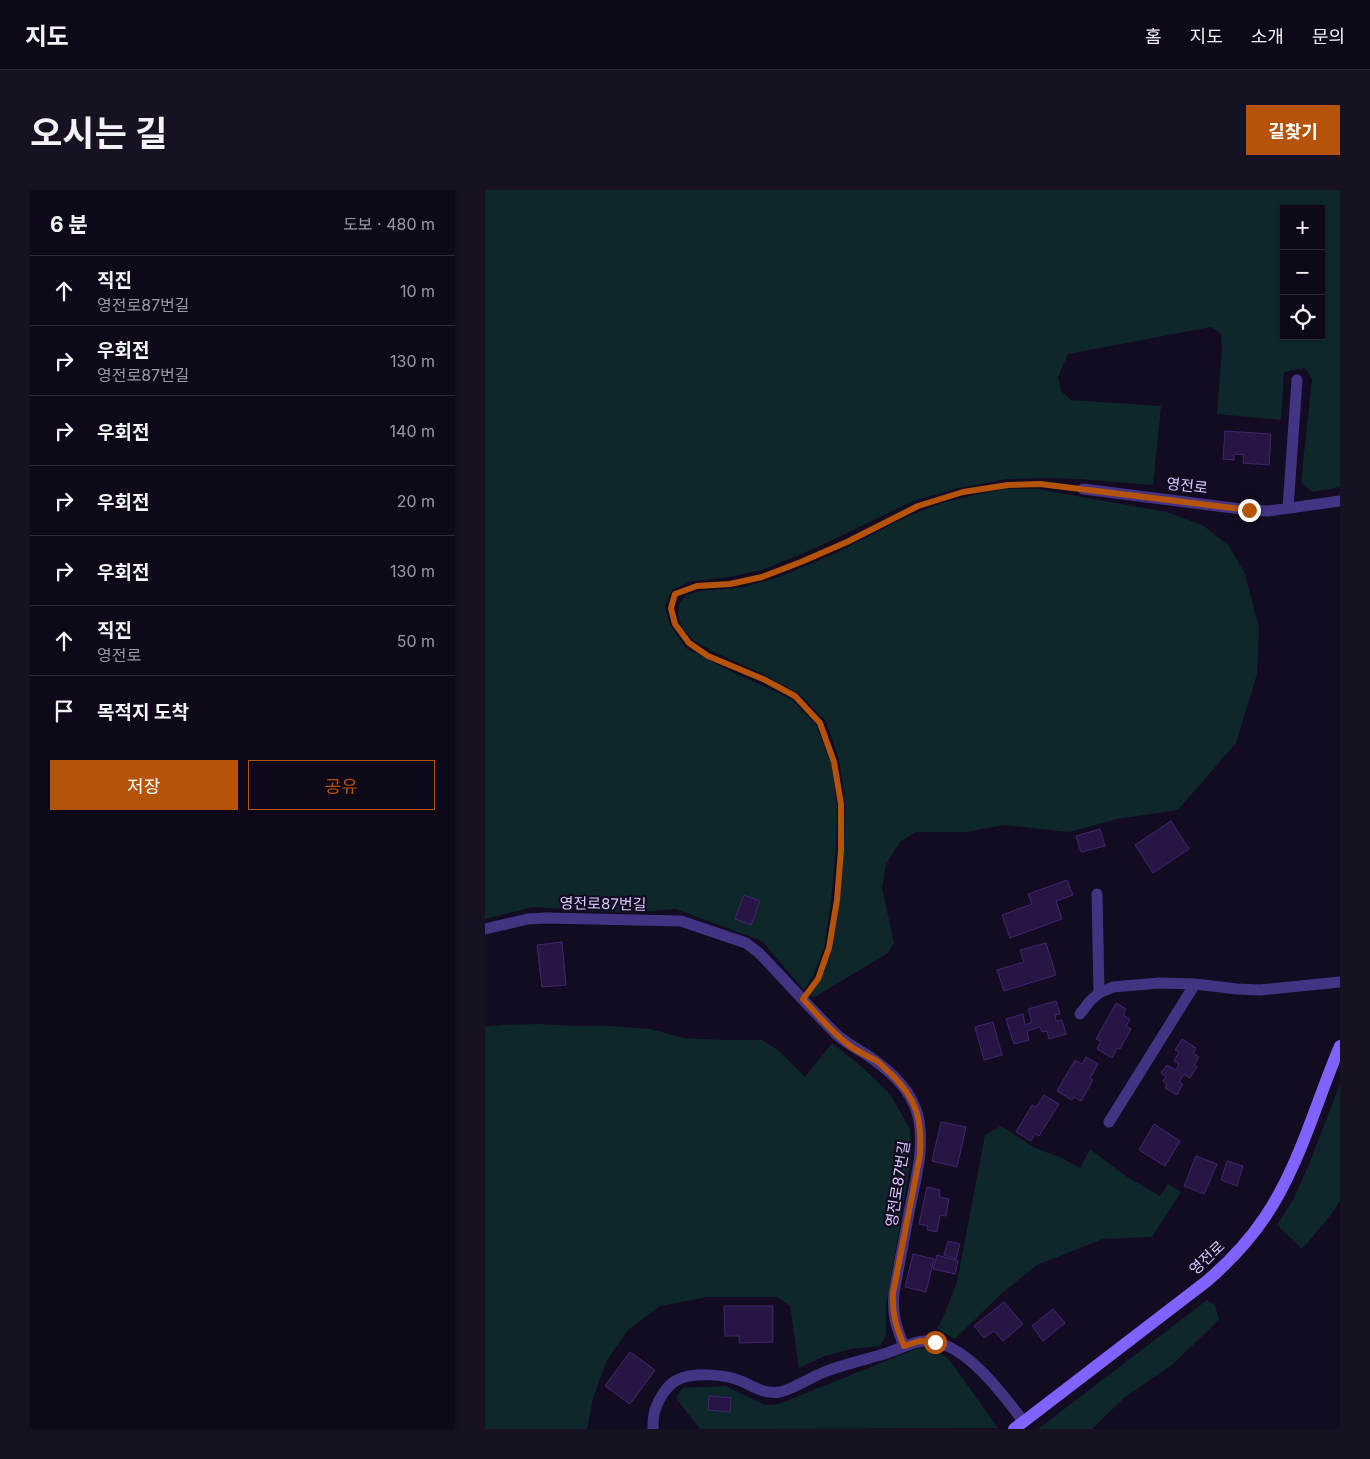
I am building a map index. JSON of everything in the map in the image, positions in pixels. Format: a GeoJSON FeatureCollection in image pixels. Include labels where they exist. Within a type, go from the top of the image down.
{"type":"FeatureCollection","features":[{"type":"Feature","properties":{"kind":"street","name":"영전로"},"geometry":{"type":"LineString","coordinates":[[1019,1425],[1207,1281],[1223,1267],[1253,1234],[1266,1216],[1284,1184],[1340,1046]]}},
{"type":"Feature","properties":{"kind":"lane"},"geometry":{"type":"LineString","coordinates":[[1288,508],[1297,380]]}},
{"type":"Feature","properties":{"kind":"lane","name":"영전로"},"geometry":{"type":"LineString","coordinates":[[1083,489],[1268,511],[1340,501]]}},
{"type":"Feature","properties":{"kind":"lane"},"geometry":{"type":"LineString","coordinates":[[1097,894],[1099,993]]}},
{"type":"Feature","properties":{"kind":"lane","name":"영전로87번길"},"geometry":{"type":"LineString","coordinates":[[485,930],[528,919],[545,918],[681,921],[746,943],[759,953],[836,1034],[851,1046],[878,1062],[901,1084],[912,1100],[919,1118],[921,1137],[920,1155],[893,1293],[896,1327],[904,1346]]}},
{"type":"Feature","properties":{"kind":"lane"},"geometry":{"type":"LineString","coordinates":[[1080,1014],[1089,1001],[1099,993],[1113,987],[1159,983],[1260,990],[1340,982]]}},
{"type":"Feature","properties":{"kind":"lane"},"geometry":{"type":"LineString","coordinates":[[1109,1122],[1195,984]]}},
{"type":"Feature","properties":{"kind":"lane"},"geometry":{"type":"LineString","coordinates":[[653,1429],[654,1412],[663,1394],[677,1380],[696,1375],[724,1376],[768,1393],[780,1392],[823,1372],[888,1353],[920,1341],[935,1342],[955,1350],[978,1367],[1000,1392],[1019,1425]]}},
{"type":"Feature","properties":{"kind":"path"},"geometry":{"type":"LineString","coordinates":[[803,999],[818,979],[829,948],[837,900],[841,850],[841,804],[834,762],[820,723],[795,696],[763,679],[708,656],[689,643],[675,624],[671,608],[675,594],[697,586],[730,584],[762,577],[847,542],[918,506],[963,492],[1016,484],[1040,484],[1083,489]]}},
{"type":"Feature","properties":{"kind":"green space"},"geometry":{"type":"Polygon","coordinates":[[[485,190],[1340,190],[1340,487],[1312,492],[1301,482],[1312,379],[1305,368],[1284,372],[1281,420],[1217,414],[1222,349],[1221,334],[1211,327],[1068,354],[1058,377],[1061,391],[1071,400],[1161,406],[1153,485],[1047,478],[1007,479],[959,488],[913,501],[818,547],[762,570],[729,577],[692,581],[672,590],[665,607],[670,625],[686,648],[791,699],[816,725],[831,763],[837,805],[836,849],[831,900],[824,949],[813,976],[804,990],[762,941],[676,909],[628,913],[534,907],[485,919],[485,190]]]}},
{"type":"Feature","properties":{"kind":"green space"},"geometry":{"type":"Polygon","coordinates":[[[1005,489],[1037,489],[1167,512],[1204,526],[1229,546],[1245,574],[1259,628],[1257,674],[1236,743],[1178,810],[1118,819],[1069,832],[1004,825],[966,832],[915,832],[900,842],[886,864],[882,888],[894,943],[888,953],[813,998],[810,995],[820,981],[832,949],[840,898],[844,849],[845,802],[839,760],[826,721],[798,693],[694,641],[683,629],[678,616],[679,604],[686,595],[701,591],[744,587],[779,577],[836,553],[906,517],[942,503],[1005,489]]]}},
{"type":"Feature","properties":{"kind":"green space"},"geometry":{"type":"Polygon","coordinates":[[[539,1024],[650,1029],[684,1038],[762,1040],[779,1051],[805,1077],[832,1043],[861,1066],[890,1094],[910,1129],[911,1161],[886,1305],[886,1336],[880,1346],[851,1349],[825,1356],[799,1368],[790,1306],[777,1297],[708,1297],[660,1306],[628,1330],[607,1360],[593,1398],[587,1429],[485,1429],[485,1027],[539,1024]]]}},
{"type":"Feature","properties":{"kind":"green space"},"geometry":{"type":"Polygon","coordinates":[[[1340,1084],[1340,1201],[1302,1249],[1277,1225],[1294,1198],[1340,1084]]]}},
{"type":"Feature","properties":{"kind":"green space"},"geometry":{"type":"Polygon","coordinates":[[[1001,1126],[1035,1148],[1062,1158],[1080,1168],[1090,1149],[1127,1177],[1160,1196],[1168,1184],[1181,1192],[1152,1237],[1103,1239],[1037,1265],[1001,1294],[955,1339],[937,1329],[957,1282],[985,1135],[1001,1126]]]}},
{"type":"Feature","properties":{"kind":"green space"},"geometry":{"type":"Polygon","coordinates":[[[1207,1300],[1215,1305],[1219,1320],[1173,1364],[1124,1398],[1092,1429],[1038,1429],[1207,1300]]]}},
{"type":"Feature","properties":{"kind":"green space"},"geometry":{"type":"Polygon","coordinates":[[[927,1348],[948,1358],[998,1428],[700,1429],[676,1398],[683,1388],[725,1386],[765,1405],[776,1405],[916,1349],[927,1348]]]}},
{"type":"Feature","properties":{"kind":"building"},"geometry":{"type":"Polygon","coordinates":[[[1225,431],[1271,434],[1269,465],[1243,463],[1244,455],[1234,454],[1234,460],[1223,459],[1225,431]]]}},
{"type":"Feature","properties":{"kind":"building"},"geometry":{"type":"Polygon","coordinates":[[[1171,821],[1189,849],[1153,873],[1135,845],[1171,821]]]}},
{"type":"Feature","properties":{"kind":"building"},"geometry":{"type":"Polygon","coordinates":[[[1100,829],[1105,846],[1081,852],[1076,836],[1100,829]]]}},
{"type":"Feature","properties":{"kind":"building"},"geometry":{"type":"Polygon","coordinates":[[[1067,880],[1073,895],[1056,901],[1062,919],[1010,938],[1002,915],[1032,904],[1028,894],[1067,880]]]}},
{"type":"Feature","properties":{"kind":"building"},"geometry":{"type":"Polygon","coordinates":[[[744,895],[760,901],[751,925],[735,919],[744,895]]]}},
{"type":"Feature","properties":{"kind":"building"},"geometry":{"type":"Polygon","coordinates":[[[562,942],[566,985],[542,987],[537,945],[562,942]]]}},
{"type":"Feature","properties":{"kind":"building"},"geometry":{"type":"Polygon","coordinates":[[[1046,943],[1056,975],[1004,991],[997,970],[1024,962],[1020,950],[1046,943]]]}},
{"type":"Feature","properties":{"kind":"building"},"geometry":{"type":"Polygon","coordinates":[[[1056,1001],[1060,1014],[1055,1015],[1056,1021],[1062,1020],[1066,1034],[1049,1039],[1047,1031],[1042,1032],[1040,1027],[1027,1031],[1029,1040],[1014,1044],[1006,1019],[1023,1014],[1025,1025],[1032,1022],[1028,1009],[1056,1001]]]}},
{"type":"Feature","properties":{"kind":"building"},"geometry":{"type":"Polygon","coordinates":[[[1116,1003],[1126,1009],[1123,1015],[1130,1019],[1126,1026],[1131,1029],[1120,1049],[1117,1048],[1112,1058],[1097,1049],[1101,1041],[1096,1039],[1116,1003]]]}},
{"type":"Feature","properties":{"kind":"building"},"geometry":{"type":"Polygon","coordinates":[[[993,1022],[1002,1055],[984,1060],[975,1027],[993,1022]]]}},
{"type":"Feature","properties":{"kind":"building"},"geometry":{"type":"Polygon","coordinates":[[[1182,1039],[1196,1048],[1193,1053],[1199,1057],[1194,1065],[1197,1067],[1190,1078],[1184,1074],[1179,1082],[1183,1084],[1177,1095],[1165,1088],[1167,1084],[1163,1081],[1166,1077],[1161,1073],[1167,1065],[1176,1070],[1179,1064],[1174,1061],[1179,1052],[1175,1050],[1182,1039]]]}},
{"type":"Feature","properties":{"kind":"building"},"geometry":{"type":"Polygon","coordinates":[[[1086,1057],[1098,1064],[1090,1078],[1093,1080],[1081,1101],[1074,1097],[1072,1100],[1057,1091],[1075,1060],[1082,1064],[1086,1057]]]}},
{"type":"Feature","properties":{"kind":"building"},"geometry":{"type":"Polygon","coordinates":[[[1044,1095],[1059,1104],[1039,1136],[1035,1134],[1031,1141],[1016,1132],[1032,1105],[1036,1107],[1044,1095]]]}},
{"type":"Feature","properties":{"kind":"building"},"geometry":{"type":"Polygon","coordinates":[[[941,1122],[966,1127],[957,1167],[932,1161],[941,1122]]]}},
{"type":"Feature","properties":{"kind":"building"},"geometry":{"type":"Polygon","coordinates":[[[1154,1124],[1180,1141],[1165,1166],[1139,1150],[1154,1124]]]}},
{"type":"Feature","properties":{"kind":"building"},"geometry":{"type":"Polygon","coordinates":[[[1196,1156],[1217,1164],[1204,1194],[1184,1186],[1196,1156]]]}},
{"type":"Feature","properties":{"kind":"building"},"geometry":{"type":"Polygon","coordinates":[[[1227,1161],[1243,1166],[1237,1186],[1221,1180],[1227,1161]]]}},
{"type":"Feature","properties":{"kind":"building"},"geometry":{"type":"Polygon","coordinates":[[[927,1187],[940,1190],[939,1197],[949,1199],[946,1216],[940,1215],[937,1232],[927,1230],[928,1226],[919,1224],[927,1187]]]}},
{"type":"Feature","properties":{"kind":"building"},"geometry":{"type":"Polygon","coordinates":[[[948,1241],[960,1244],[956,1259],[944,1255],[948,1241]]]}},
{"type":"Feature","properties":{"kind":"building"},"geometry":{"type":"Polygon","coordinates":[[[913,1254],[934,1259],[926,1292],[905,1287],[913,1254]]]}},
{"type":"Feature","properties":{"kind":"building"},"geometry":{"type":"Polygon","coordinates":[[[937,1255],[958,1261],[955,1274],[933,1269],[937,1255]]]}},
{"type":"Feature","properties":{"kind":"building"},"geometry":{"type":"Polygon","coordinates":[[[1004,1302],[1023,1324],[1003,1341],[994,1331],[984,1338],[974,1326],[1004,1302]]]}},
{"type":"Feature","properties":{"kind":"building"},"geometry":{"type":"Polygon","coordinates":[[[724,1306],[773,1306],[773,1342],[739,1343],[739,1336],[725,1336],[724,1306]]]}},
{"type":"Feature","properties":{"kind":"building"},"geometry":{"type":"Polygon","coordinates":[[[1053,1309],[1065,1323],[1043,1341],[1032,1326],[1053,1309]]]}},
{"type":"Feature","properties":{"kind":"building"},"geometry":{"type":"Polygon","coordinates":[[[630,1352],[655,1370],[630,1404],[605,1386],[630,1352]]]}},
{"type":"Feature","properties":{"kind":"building"},"geometry":{"type":"Polygon","coordinates":[[[709,1396],[731,1398],[730,1412],[708,1410],[709,1396]]]}},
{"type":"Feature","properties":{"kind":"route"},"geometry":{"type":"LineString","coordinates":[[935,1342],[920,1341],[904,1346],[896,1327],[893,1309],[893,1293],[920,1155],[919,1118],[912,1100],[901,1084],[878,1062],[851,1046],[836,1034],[803,999],[818,979],[829,948],[837,900],[841,850],[841,804],[834,762],[820,723],[795,696],[763,679],[708,656],[689,643],[675,624],[671,608],[675,594],[697,586],[730,584],[762,577],[847,542],[918,506],[963,492],[1008,485],[1040,484],[1249,510]]}}]}
